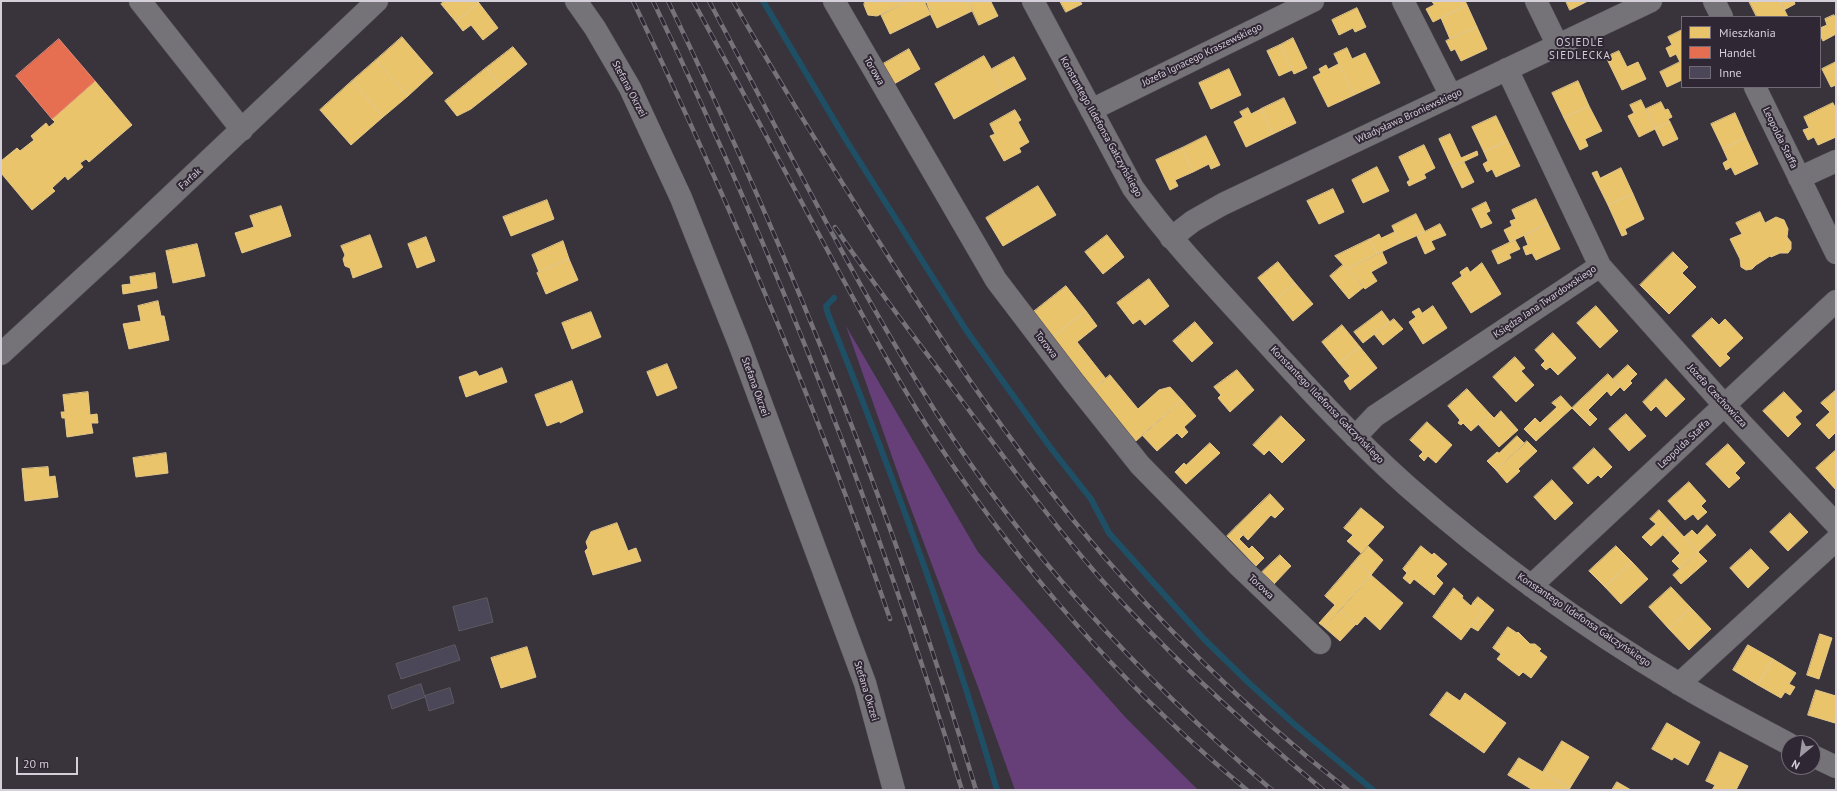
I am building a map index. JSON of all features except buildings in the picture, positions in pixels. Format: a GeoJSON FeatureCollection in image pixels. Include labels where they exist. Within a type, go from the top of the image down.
{"type":"FeatureCollection","features":[{"type":"Feature","properties":{"kind":"street"},"geometry":{"type":"LineString","coordinates":[[140,1],[242,130]]}},
{"type":"Feature","properties":{"kind":"street","name":"Farfak"},"geometry":{"type":"LineString","coordinates":[[1,354],[242,130],[377,1]]}},
{"type":"Feature","properties":{"kind":"street","name":"Stefana Okrzei"},"geometry":{"type":"LineString","coordinates":[[576,1],[595,28],[630,88],[682,198],[740,346],[865,682],[894,790]]}},
{"type":"Feature","properties":{"kind":"street","name":"Torowa"},"geometry":{"type":"LineString","coordinates":[[834,1],[996,280],[1021,314],[1140,465],[1239,566],[1320,643]]}},
{"type":"Feature","properties":{"kind":"street","name":"Konstantego Ildefonsa Gałczyńskiego"},"geometry":{"type":"LineString","coordinates":[[1033,1],[1133,188],[1171,238],[1355,437],[1407,486],[1458,530],[1531,586],[1604,637],[1679,684],[1781,740]]}},
{"type":"Feature","properties":{"kind":"street","name":"Józefa Ignacego Kraszewskiego"},"geometry":{"type":"LineString","coordinates":[[1091,110],[1313,1]]}},
{"type":"Feature","properties":{"kind":"street"},"geometry":{"type":"LineString","coordinates":[[1403,1],[1451,96]]}},
{"type":"Feature","properties":{"kind":"street"},"geometry":{"type":"LineString","coordinates":[[1536,1],[1558,46]]}},
{"type":"Feature","properties":{"kind":"street","name":"Władysława Broniewskiego"},"geometry":{"type":"LineString","coordinates":[[1171,238],[1192,221],[1223,204],[1651,1]]}},
{"type":"Feature","properties":{"kind":"street"},"geometry":{"type":"LineString","coordinates":[[1714,1],[1722,16]]}},
{"type":"Feature","properties":{"kind":"street","name":"Księdza Jana Twardowskiego"},"geometry":{"type":"LineString","coordinates":[[1355,437],[1375,416],[1600,266],[1507,70]]}},
{"type":"Feature","properties":{"kind":"street","name":"Leopolda Staffa"},"geometry":{"type":"LineString","coordinates":[[1755,88],[1836,253]]}},
{"type":"Feature","properties":{"kind":"street"},"geometry":{"type":"LineString","coordinates":[[1799,178],[1836,161]]}},
{"type":"Feature","properties":{"kind":"street","name":"Józefa Czechowicza"},"geometry":{"type":"LineString","coordinates":[[1600,266],[1725,406],[1836,524]]}},
{"type":"Feature","properties":{"kind":"street","name":"Leopolda Staffa"},"geometry":{"type":"LineString","coordinates":[[1531,586],[1836,301]]}},
{"type":"Feature","properties":{"kind":"street"},"geometry":{"type":"LineString","coordinates":[[1679,684],[1836,540]]}},
{"type":"Feature","properties":{"kind":"street"},"geometry":{"type":"LineString","coordinates":[[1821,760],[1836,767]]}},
{"type":"Feature","properties":{"kind":"shaded area"},"geometry":{"type":"Polygon","coordinates":[[[846,326],[978,552],[1126,718],[1198,790],[1015,790],[902,485],[846,326]]]}},
{"type":"Feature","properties":{"kind":"waterway"},"geometry":{"type":"LineString","coordinates":[[763,1],[846,140],[966,330],[1050,447],[1091,499],[1109,533],[1204,639],[1250,684],[1294,724],[1373,790]]}},
{"type":"Feature","properties":{"kind":"waterway"},"geometry":{"type":"LineString","coordinates":[[834,298],[826,306],[828,314],[897,490],[960,669],[997,790]]}},
{"type":"Feature","properties":{"kind":"railway"},"geometry":{"type":"LineString","coordinates":[[633,1],[738,229],[833,462],[890,619]]}},
{"type":"Feature","properties":{"kind":"railway"},"geometry":{"type":"LineString","coordinates":[[653,1],[742,194],[783,291],[822,390],[860,488],[896,588],[962,790]]}},
{"type":"Feature","properties":{"kind":"railway"},"geometry":{"type":"LineString","coordinates":[[668,1],[757,194],[838,390],[911,588],[945,689],[976,790]]}},
{"type":"Feature","properties":{"kind":"railway"},"geometry":{"type":"LineString","coordinates":[[693,1],[887,359],[921,417],[958,473],[1022,559],[1056,601],[1092,641],[1167,719],[1247,790]]}},
{"type":"Feature","properties":{"kind":"railway"},"geometry":{"type":"LineString","coordinates":[[709,1],[876,313],[937,414],[972,466],[1049,567],[1134,661],[1178,705],[1272,790]]}},
{"type":"Feature","properties":{"kind":"railway"},"geometry":{"type":"LineString","coordinates":[[733,1],[809,129],[910,290],[954,358],[1024,457],[1105,558],[1170,629],[1274,729],[1348,790]]}},
{"type":"Feature","properties":{"kind":"railway"},"geometry":{"type":"LineString","coordinates":[[835,227],[879,290],[1009,464],[1044,510],[1100,578],[1152,634],[1207,688],[1264,740],[1323,790]]}},
{"type":"Feature","properties":{"kind":"district","name":"OSIEDLE SIEDLECKA"},"geometry":{"type":"Point","coordinates":[1580,49]}}]}
